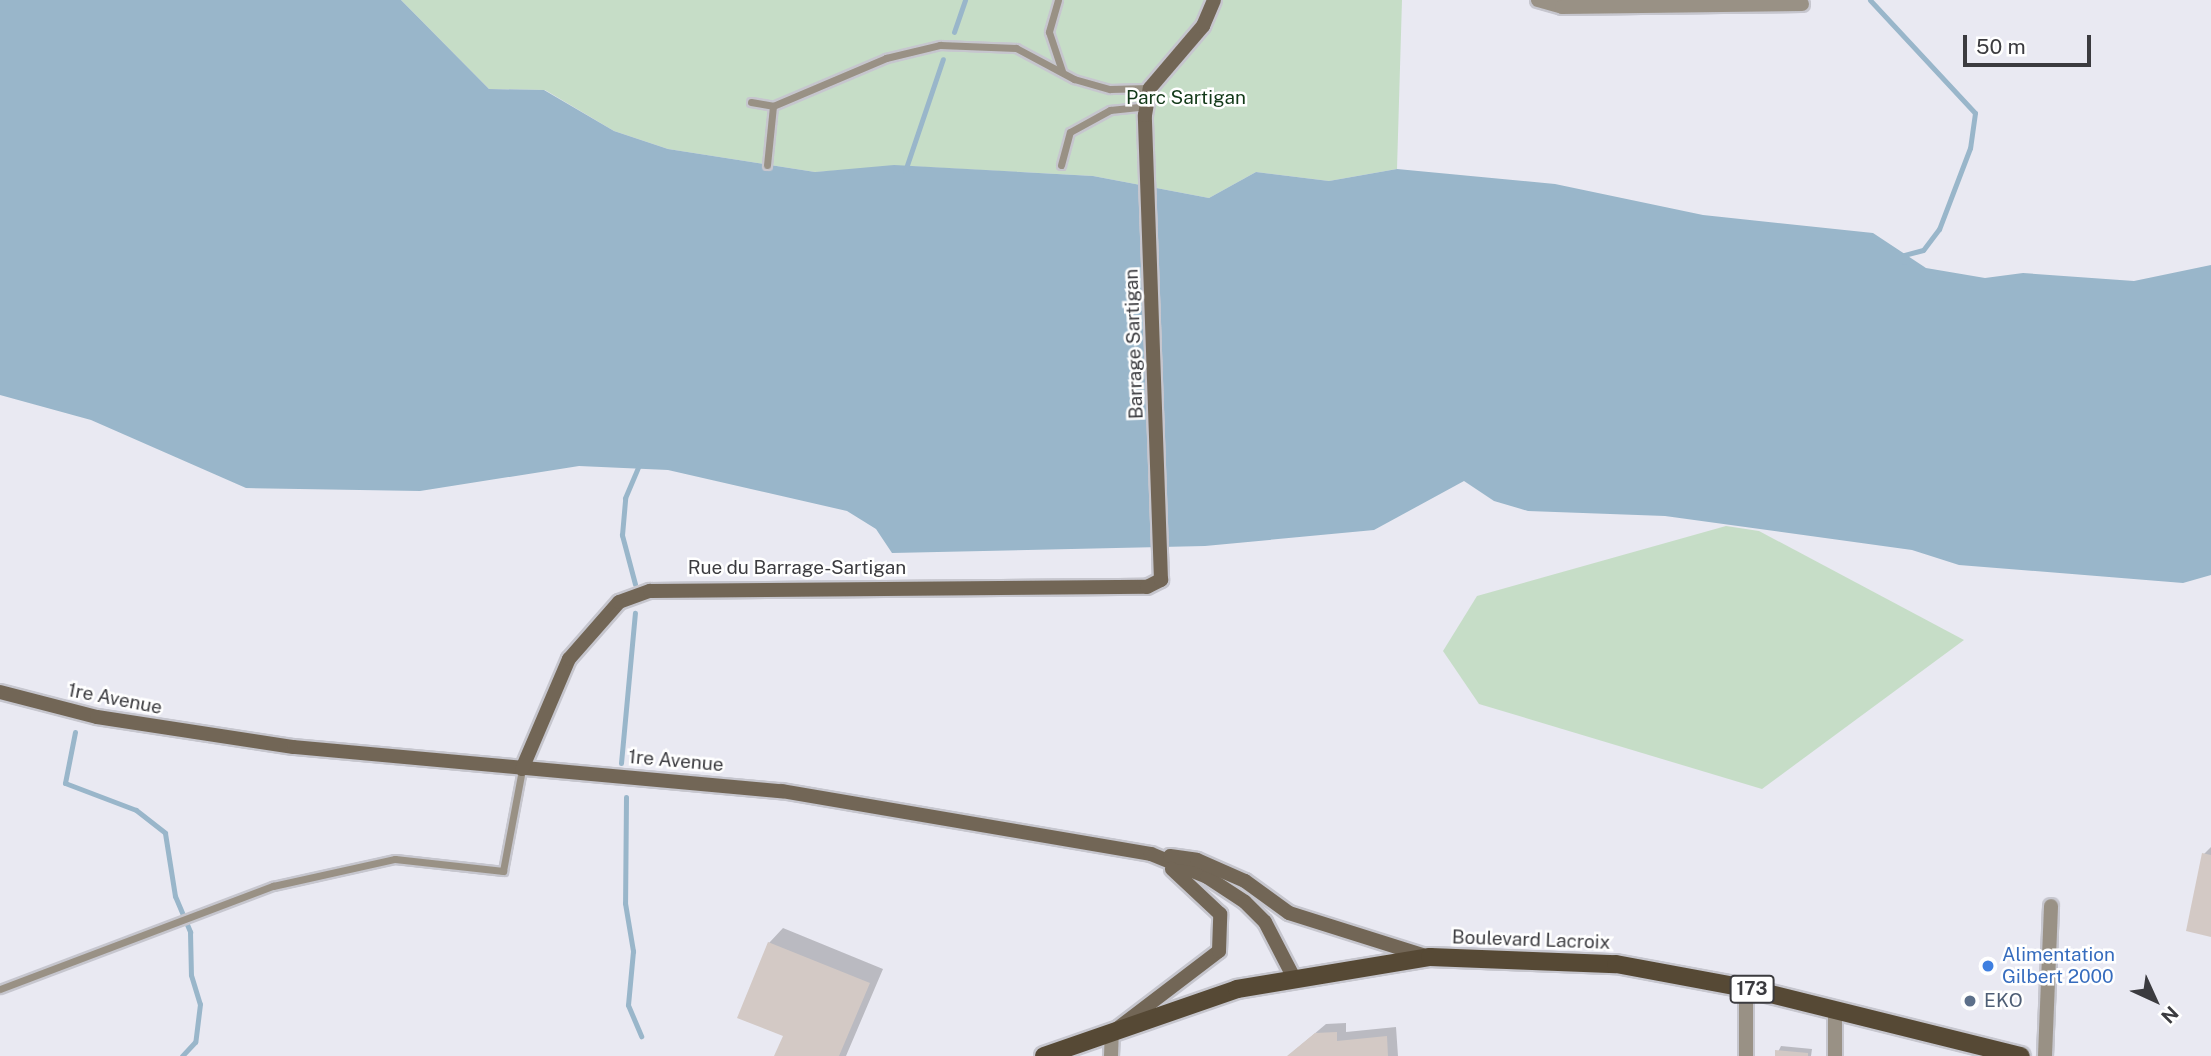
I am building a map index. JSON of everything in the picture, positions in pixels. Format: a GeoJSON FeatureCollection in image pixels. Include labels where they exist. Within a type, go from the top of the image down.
{"type":"FeatureCollection","features":[{"type":"Feature","properties":{"kind":"main road"},"geometry":{"type":"LineString","coordinates":[[1146,111],[1150,88],[1203,26],[1214,0]]}},
{"type":"Feature","properties":{"kind":"main road","name":"Barrage Sartigan"},"geometry":{"type":"LineString","coordinates":[[1146,111],[1166,572]]}},
{"type":"Feature","properties":{"kind":"main road","name":"Rue du Barrage-Sartigan"},"geometry":{"type":"LineString","coordinates":[[522,769],[569,659],[619,602],[650,591],[1147,587],[1166,572]]}},
{"type":"Feature","properties":{"kind":"main road","name":"1re Avenue"},"geometry":{"type":"LineString","coordinates":[[0,692],[186,732],[522,769],[782,791],[1151,854],[1207,877],[1245,902],[1265,922],[1294,978]]}},
{"type":"Feature","properties":{"kind":"main road"},"geometry":{"type":"LineString","coordinates":[[1151,854],[1197,860],[1245,881],[1289,913],[1430,957]]}},
{"type":"Feature","properties":{"kind":"main road"},"geometry":{"type":"LineString","coordinates":[[1112,1032],[1219,951],[1224,932],[1220,914],[1197,886],[1151,854]]}},
{"type":"Feature","properties":{"kind":"main road","name":"Boulevard Lacroix"},"geometry":{"type":"LineString","coordinates":[[1044,1056],[1237,989],[1430,957],[1616,964],[1746,988],[1982,1051],[2021,1056]]}},
{"type":"Feature","properties":{"kind":"street"},"geometry":{"type":"LineString","coordinates":[[1538,0],[1562,7],[1802,4]]}},
{"type":"Feature","properties":{"kind":"street"},"geometry":{"type":"LineString","coordinates":[[2045,1056],[2051,906]]}},
{"type":"Feature","properties":{"kind":"street"},"geometry":{"type":"LineString","coordinates":[[1745,1056],[1746,988]]}},
{"type":"Feature","properties":{"kind":"street"},"geometry":{"type":"LineString","coordinates":[[1835,1010],[1835,1056]]}},
{"type":"Feature","properties":{"kind":"street"},"geometry":{"type":"LineString","coordinates":[[1111,1056],[1112,1032]]}},
{"type":"Feature","properties":{"kind":"lane"},"geometry":{"type":"LineString","coordinates":[[1058,0],[1049,32],[1062,71]]}},
{"type":"Feature","properties":{"kind":"lane"},"geometry":{"type":"LineString","coordinates":[[751,102],[773,106],[886,58],[940,45],[1016,48],[1062,71],[1110,89],[1150,88]]}},
{"type":"Feature","properties":{"kind":"lane"},"geometry":{"type":"LineString","coordinates":[[767,165],[773,106]]}},
{"type":"Feature","properties":{"kind":"lane"},"geometry":{"type":"LineString","coordinates":[[1061,165],[1070,132],[1110,110],[1146,111]]}},
{"type":"Feature","properties":{"kind":"lane"},"geometry":{"type":"LineString","coordinates":[[0,989],[273,886],[395,859],[503,871],[522,769]]}},
{"type":"Feature","properties":{"kind":"green space","name":"Parc Sartigan"},"geometry":{"type":"Polygon","coordinates":[[[401,0],[1402,0],[1397,169],[1329,181],[1256,172],[1209,198],[1093,176],[907,166],[815,172],[668,149],[614,131],[545,90],[489,89],[401,0]]]}},
{"type":"Feature","properties":{"kind":"green space"},"geometry":{"type":"Polygon","coordinates":[[[1726,526],[1759,531],[1964,640],[1762,789],[1479,704],[1443,651],[1477,596],[1726,526]]]}},
{"type":"Feature","properties":{"kind":"water"},"geometry":{"type":"Polygon","coordinates":[[[0,0],[401,0],[489,89],[544,90],[614,131],[668,149],[815,172],[894,165],[1093,176],[1209,198],[1256,172],[1329,181],[1397,169],[1555,184],[1703,215],[1873,233],[1926,268],[1985,278],[2023,273],[2134,281],[2211,265],[2211,575],[2183,583],[1959,565],[1912,550],[1665,516],[1528,511],[1494,501],[1464,481],[1374,530],[1205,546],[892,553],[876,529],[847,511],[668,470],[579,466],[420,491],[246,488],[91,420],[0,395],[0,0]]]}},
{"type":"Feature","properties":{"kind":"building"},"geometry":{"type":"Polygon","coordinates":[[[2202,853],[2211,855],[2211,937],[2186,931],[2202,853]]]}},
{"type":"Feature","properties":{"kind":"building"},"geometry":{"type":"Polygon","coordinates":[[[768,942],[870,983],[839,1056],[774,1056],[783,1036],[737,1018],[768,942]]]}},
{"type":"Feature","properties":{"kind":"building"},"geometry":{"type":"Polygon","coordinates":[[[1337,1032],[1337,1041],[1387,1036],[1388,1056],[1287,1056],[1315,1033],[1337,1032]]]}},
{"type":"Feature","properties":{"kind":"building"},"geometry":{"type":"Polygon","coordinates":[[[1775,1050],[1808,1053],[1808,1056],[1775,1056],[1775,1050]]]}},
{"type":"Feature","properties":{"kind":"waterway"},"geometry":{"type":"LineString","coordinates":[[954,32],[965,0]]}},
{"type":"Feature","properties":{"kind":"waterway"},"geometry":{"type":"LineString","coordinates":[[1870,0],[1975,113],[1970,148],[1939,229],[1923,250],[1904,255],[1904,262]]}},
{"type":"Feature","properties":{"kind":"waterway"},"geometry":{"type":"LineString","coordinates":[[905,171],[943,59]]}},
{"type":"Feature","properties":{"kind":"waterway"},"geometry":{"type":"LineString","coordinates":[[635,584],[622,535],[625,498],[639,465]]}},
{"type":"Feature","properties":{"kind":"waterway"},"geometry":{"type":"LineString","coordinates":[[621,763],[635,613]]}},
{"type":"Feature","properties":{"kind":"waterway"},"geometry":{"type":"LineString","coordinates":[[75,732],[65,783],[136,810],[165,833],[175,896],[190,932],[191,975],[200,1004],[195,1042],[182,1056]]}},
{"type":"Feature","properties":{"kind":"waterway"},"geometry":{"type":"LineString","coordinates":[[626,797],[625,903],[633,951],[628,1005],[641,1036]]}},
{"type":"Feature","properties":{"kind":"place","name":"Alimentation Gilbert 2000"},"geometry":{"type":"Point","coordinates":[1988,966]}},
{"type":"Feature","properties":{"kind":"place","name":"EKO"},"geometry":{"type":"Point","coordinates":[1970,1001]}}]}
